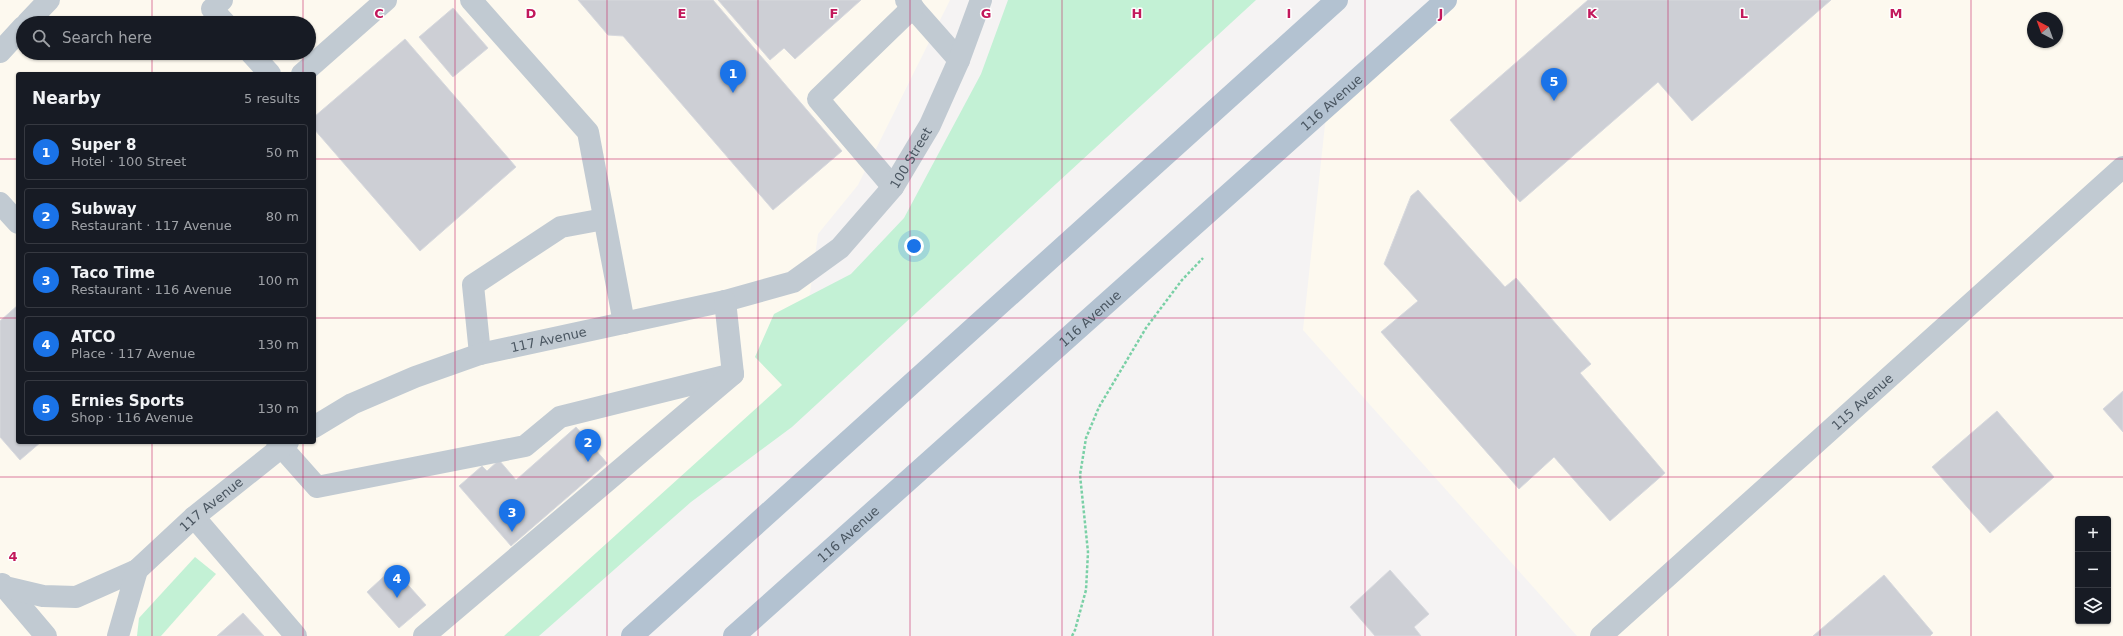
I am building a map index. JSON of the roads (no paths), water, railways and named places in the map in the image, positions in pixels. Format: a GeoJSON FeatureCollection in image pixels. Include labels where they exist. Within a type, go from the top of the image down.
{"type":"FeatureCollection","features":[{"type":"Feature","properties":{"kind":"main road"},"geometry":{"type":"LineString","coordinates":[[632,636],[1337,0]]}},
{"type":"Feature","properties":{"kind":"main road","name":"116 Avenue"},"geometry":{"type":"LineString","coordinates":[[734,636],[1446,0]]}},
{"type":"Feature","properties":{"kind":"street"},"geometry":{"type":"LineString","coordinates":[[34,16],[49,0]]}},
{"type":"Feature","properties":{"kind":"street"},"geometry":{"type":"LineString","coordinates":[[218,16],[212,9],[222,0]]}},
{"type":"Feature","properties":{"kind":"street"},"geometry":{"type":"LineString","coordinates":[[304,72],[386,0]]}},
{"type":"Feature","properties":{"kind":"street"},"geometry":{"type":"LineString","coordinates":[[471,0],[588,132],[624,323]]}},
{"type":"Feature","properties":{"kind":"street","name":"100 Street"},"geometry":{"type":"LineString","coordinates":[[793,282],[840,248],[893,187],[930,125],[960,60],[981,0]]}},
{"type":"Feature","properties":{"kind":"street"},"geometry":{"type":"LineString","coordinates":[[893,187],[818,99],[910,4],[960,60]]}},
{"type":"Feature","properties":{"kind":"street"},"geometry":{"type":"LineString","coordinates":[[0,52],[16,35]]}},
{"type":"Feature","properties":{"kind":"street"},"geometry":{"type":"LineString","coordinates":[[258,60],[268,72]]}},
{"type":"Feature","properties":{"kind":"street","name":"115 Avenue"},"geometry":{"type":"LineString","coordinates":[[1601,636],[2123,167]]}},
{"type":"Feature","properties":{"kind":"street"},"geometry":{"type":"LineString","coordinates":[[0,203],[16,221]]}},
{"type":"Feature","properties":{"kind":"street"},"geometry":{"type":"LineString","coordinates":[[480,354],[473,285],[561,227],[604,219]]}},
{"type":"Feature","properties":{"kind":"street","name":"117 Avenue"},"geometry":{"type":"LineString","coordinates":[[316,426],[359,401],[415,377],[480,354],[725,301],[793,282]]}},
{"type":"Feature","properties":{"kind":"street"},"geometry":{"type":"LineString","coordinates":[[725,301],[733,374]]}},
{"type":"Feature","properties":{"kind":"street"},"geometry":{"type":"LineString","coordinates":[[283,444],[316,487],[525,446],[560,416],[733,374]]}},
{"type":"Feature","properties":{"kind":"street"},"geometry":{"type":"LineString","coordinates":[[424,636],[733,374]]}},
{"type":"Feature","properties":{"kind":"street","name":"117 Avenue"},"geometry":{"type":"LineString","coordinates":[[2,584],[43,596],[76,597],[137,570],[194,517],[281,444]]}},
{"type":"Feature","properties":{"kind":"street"},"geometry":{"type":"LineString","coordinates":[[194,517],[296,636]]}},
{"type":"Feature","properties":{"kind":"street"},"geometry":{"type":"LineString","coordinates":[[118,636],[137,570]]}},
{"type":"Feature","properties":{"kind":"street"},"geometry":{"type":"LineString","coordinates":[[2,584],[46,636]]}},
{"type":"Feature","properties":{"kind":"place","name":"Super 8"},"geometry":{"type":"Point","coordinates":[733,93]}},
{"type":"Feature","properties":{"kind":"place","name":"Ernies Sports"},"geometry":{"type":"Point","coordinates":[1554,101]}},
{"type":"Feature","properties":{"kind":"place","name":"Subway"},"geometry":{"type":"Point","coordinates":[588,462]}},
{"type":"Feature","properties":{"kind":"place","name":"Taco Time"},"geometry":{"type":"Point","coordinates":[512,532]}},
{"type":"Feature","properties":{"kind":"place","name":"ATCO"},"geometry":{"type":"Point","coordinates":[397,598]}}]}
